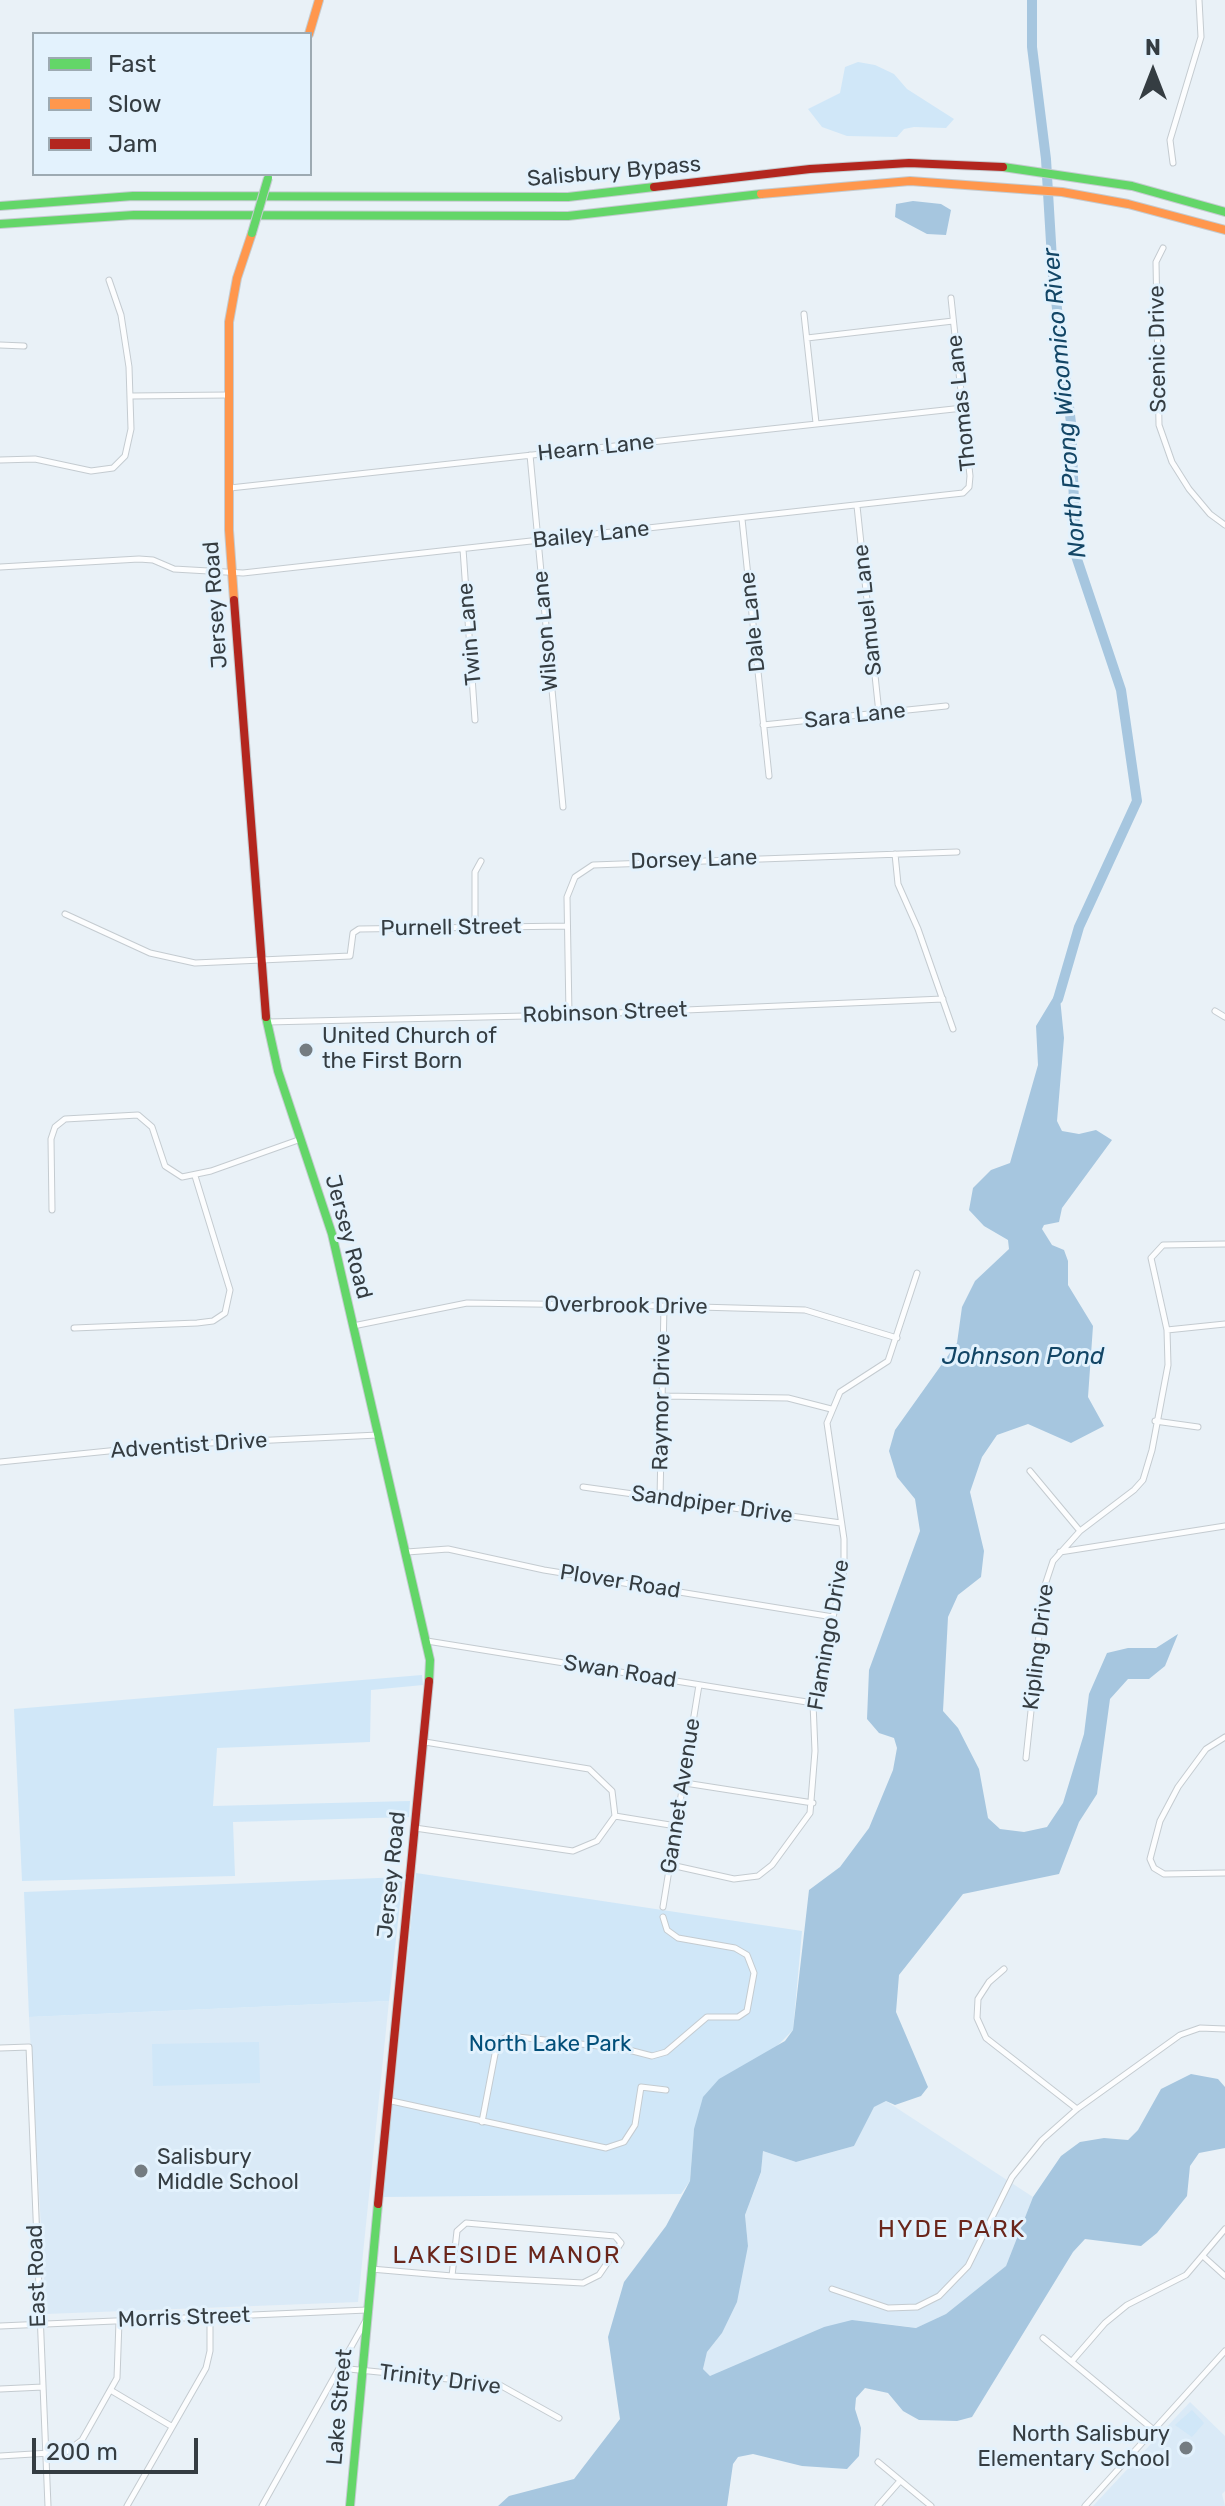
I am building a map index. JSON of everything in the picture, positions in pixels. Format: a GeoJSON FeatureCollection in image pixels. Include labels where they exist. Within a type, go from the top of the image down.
{"type":"FeatureCollection","features":[{"type":"Feature","properties":{"kind":"main road"},"geometry":{"type":"LineString","coordinates":[[310,32],[319,0]]}},
{"type":"Feature","properties":{"kind":"main road","name":"Salisbury Bypass"},"geometry":{"type":"LineString","coordinates":[[0,206],[133,196],[568,197],[845,165],[978,164],[1105,180],[1225,212]]}},
{"type":"Feature","properties":{"kind":"main road","name":"Jersey Road"},"geometry":{"type":"LineString","coordinates":[[268,176],[231,308],[228,395],[231,572],[259,958],[266,1022],[332,1234],[427,1641],[431,1676],[367,2315]]}},
{"type":"Feature","properties":{"kind":"main road","name":"Salisbury Bypass"},"geometry":{"type":"LineString","coordinates":[[0,224],[134,215],[568,216],[846,184],[977,183],[1102,199],[1225,230]]}},
{"type":"Feature","properties":{"kind":"main road","name":"Lake Street"},"geometry":{"type":"LineString","coordinates":[[350,2506],[367,2315]]}},
{"type":"Feature","properties":{"kind":"street"},"geometry":{"type":"LineString","coordinates":[[1173,163],[1170,140],[1201,37],[1199,0]]}},
{"type":"Feature","properties":{"kind":"street","name":"Scenic Drive"},"geometry":{"type":"LineString","coordinates":[[1163,248],[1156,262],[1159,425],[1172,462],[1189,489],[1210,514],[1225,525]]}},
{"type":"Feature","properties":{"kind":"street"},"geometry":{"type":"LineString","coordinates":[[0,460],[43,460],[78,471],[113,468],[128,448],[131,396],[125,332],[109,280]]}},
{"type":"Feature","properties":{"kind":"street","name":"Thomas Lane"},"geometry":{"type":"LineString","coordinates":[[951,298],[970,483],[963,493],[951,495]]}},
{"type":"Feature","properties":{"kind":"street"},"geometry":{"type":"LineString","coordinates":[[804,314],[816,423]]}},
{"type":"Feature","properties":{"kind":"street"},"geometry":{"type":"LineString","coordinates":[[807,338],[953,321]]}},
{"type":"Feature","properties":{"kind":"street"},"geometry":{"type":"LineString","coordinates":[[0,345],[24,346]]}},
{"type":"Feature","properties":{"kind":"street"},"geometry":{"type":"LineString","coordinates":[[131,396],[228,395]]}},
{"type":"Feature","properties":{"kind":"street","name":"Hearn Lane"},"geometry":{"type":"LineString","coordinates":[[229,488],[963,408]]}},
{"type":"Feature","properties":{"kind":"street","name":"Wilson Lane"},"geometry":{"type":"LineString","coordinates":[[530,455],[563,807]]}},
{"type":"Feature","properties":{"kind":"street","name":"Bailey Lane"},"geometry":{"type":"LineString","coordinates":[[0,567],[139,559],[153,560],[174,569],[231,572],[951,495]]}},
{"type":"Feature","properties":{"kind":"street","name":"Samuel Lane"},"geometry":{"type":"LineString","coordinates":[[857,506],[879,713]]}},
{"type":"Feature","properties":{"kind":"street","name":"Dale Lane"},"geometry":{"type":"LineString","coordinates":[[742,519],[763,725]]}},
{"type":"Feature","properties":{"kind":"street","name":"Twin Lane"},"geometry":{"type":"LineString","coordinates":[[463,549],[475,720]]}},
{"type":"Feature","properties":{"kind":"street","name":"Sara Lane"},"geometry":{"type":"LineString","coordinates":[[763,725],[946,706]]}},
{"type":"Feature","properties":{"kind":"street"},"geometry":{"type":"LineString","coordinates":[[763,725],[769,776]]}},
{"type":"Feature","properties":{"kind":"street","name":"Dorsey Lane"},"geometry":{"type":"LineString","coordinates":[[569,1015],[567,897],[580,872],[593,865],[957,852]]}},
{"type":"Feature","properties":{"kind":"street"},"geometry":{"type":"LineString","coordinates":[[895,854],[898,884],[953,1029]]}},
{"type":"Feature","properties":{"kind":"street"},"geometry":{"type":"LineString","coordinates":[[475,927],[475,872],[481,861]]}},
{"type":"Feature","properties":{"kind":"street"},"geometry":{"type":"LineString","coordinates":[[65,914],[172,960],[195,963],[259,958]]}},
{"type":"Feature","properties":{"kind":"street","name":"Purnell Street"},"geometry":{"type":"LineString","coordinates":[[259,958],[350,956],[353,935],[359,929],[567,926]]}},
{"type":"Feature","properties":{"kind":"street","name":"Robinson Street"},"geometry":{"type":"LineString","coordinates":[[266,1022],[569,1015],[943,999]]}},
{"type":"Feature","properties":{"kind":"street"},"geometry":{"type":"LineString","coordinates":[[1215,1011],[1225,1017]]}},
{"type":"Feature","properties":{"kind":"street"},"geometry":{"type":"LineString","coordinates":[[52,1210],[51,1139],[55,1127],[65,1119],[138,1115],[152,1127],[168,1170],[177,1176],[195,1176],[301,1139]]}},
{"type":"Feature","properties":{"kind":"street"},"geometry":{"type":"LineString","coordinates":[[74,1328],[197,1323],[213,1321],[225,1313],[230,1290],[195,1176]]}},
{"type":"Feature","properties":{"kind":"street","name":"Kipling Drive"},"geometry":{"type":"LineString","coordinates":[[1026,1758],[1044,1588],[1059,1552],[1143,1480],[1168,1365],[1167,1330],[1151,1266],[1163,1245],[1225,1244]]}},
{"type":"Feature","properties":{"kind":"street"},"geometry":{"type":"LineString","coordinates":[[663,1396],[788,1398],[831,1409],[846,1386],[888,1361],[917,1273]]}},
{"type":"Feature","properties":{"kind":"street","name":"Overbrook Drive"},"geometry":{"type":"LineString","coordinates":[[353,1326],[456,1304],[664,1306],[805,1310],[897,1338]]}},
{"type":"Feature","properties":{"kind":"street","name":"Raymor Drive"},"geometry":{"type":"LineString","coordinates":[[660,1498],[664,1306]]}},
{"type":"Feature","properties":{"kind":"street"},"geometry":{"type":"LineString","coordinates":[[1167,1330],[1225,1324]]}},
{"type":"Feature","properties":{"kind":"street","name":"Flamingo Drive"},"geometry":{"type":"LineString","coordinates":[[671,1865],[734,1879],[758,1876],[772,1865],[803,1826],[813,1803],[813,1703],[844,1570],[841,1523],[825,1431],[831,1409]]}},
{"type":"Feature","properties":{"kind":"street"},"geometry":{"type":"LineString","coordinates":[[1155,1421],[1198,1427]]}},
{"type":"Feature","properties":{"kind":"street","name":"Adventist Drive"},"geometry":{"type":"LineString","coordinates":[[0,1462],[168,1445],[378,1435]]}},
{"type":"Feature","properties":{"kind":"street"},"geometry":{"type":"LineString","coordinates":[[1030,1471],[1080,1531]]}},
{"type":"Feature","properties":{"kind":"street","name":"Sandpiper Drive"},"geometry":{"type":"LineString","coordinates":[[583,1487],[841,1523]]}},
{"type":"Feature","properties":{"kind":"street"},"geometry":{"type":"LineString","coordinates":[[1059,1552],[1225,1526]]}},
{"type":"Feature","properties":{"kind":"street","name":"Plover Road"},"geometry":{"type":"LineString","coordinates":[[407,1552],[448,1549],[544,1570],[833,1617]]}},
{"type":"Feature","properties":{"kind":"street","name":"Swan Road"},"geometry":{"type":"LineString","coordinates":[[427,1641],[813,1703]]}},
{"type":"Feature","properties":{"kind":"street","name":"Gannet Avenue"},"geometry":{"type":"LineString","coordinates":[[663,1907],[699,1685]]}},
{"type":"Feature","properties":{"kind":"street"},"geometry":{"type":"LineString","coordinates":[[1225,1737],[1206,1749],[1160,1821],[1150,1859],[1154,1868],[1164,1874],[1225,1873]]}},
{"type":"Feature","properties":{"kind":"street"},"geometry":{"type":"LineString","coordinates":[[415,1828],[573,1851],[597,1841],[615,1816],[612,1791],[589,1769],[425,1742]]}},
{"type":"Feature","properties":{"kind":"street"},"geometry":{"type":"LineString","coordinates":[[685,1783],[813,1803]]}},
{"type":"Feature","properties":{"kind":"street"},"geometry":{"type":"LineString","coordinates":[[615,1816],[676,1826]]}},
{"type":"Feature","properties":{"kind":"street"},"geometry":{"type":"LineString","coordinates":[[482,2122],[495,2054],[501,2040],[509,2036],[625,2049],[652,2056],[666,2052],[707,2017],[738,2017],[747,2011],[754,1973],[747,1955],[735,1948],[678,1938],[667,1930],[663,1917]]}},
{"type":"Feature","properties":{"kind":"street"},"geometry":{"type":"LineString","coordinates":[[1004,1969],[989,1982],[978,1999],[977,2018],[986,2038],[1077,2109]]}},
{"type":"Feature","properties":{"kind":"street"},"geometry":{"type":"LineString","coordinates":[[832,2289],[888,2308],[917,2307],[939,2296],[968,2266],[1012,2177],[1042,2140],[1077,2109],[1180,2035],[1200,2028],[1225,2029]]}},
{"type":"Feature","properties":{"kind":"street","name":"East Road"},"geometry":{"type":"LineString","coordinates":[[0,2048],[29,2047],[48,2506]]}},
{"type":"Feature","properties":{"kind":"street"},"geometry":{"type":"LineString","coordinates":[[387,2100],[606,2148],[624,2142],[635,2125],[641,2087],[666,2090]]}},
{"type":"Feature","properties":{"kind":"street"},"geometry":{"type":"LineString","coordinates":[[371,2269],[452,2276],[553,2282],[591,2281],[609,2263],[621,2243],[619,2237],[466,2223],[459,2226],[452,2276]]}},
{"type":"Feature","properties":{"kind":"street"},"geometry":{"type":"LineString","coordinates":[[1072,2361],[1105,2323],[1127,2305],[1178,2282],[1204,2257],[1225,2229]]}},
{"type":"Feature","properties":{"kind":"street"},"geometry":{"type":"LineString","coordinates":[[1204,2257],[1225,2276]]}},
{"type":"Feature","properties":{"kind":"street"},"geometry":{"type":"LineString","coordinates":[[262,2506],[367,2315]]}},
{"type":"Feature","properties":{"kind":"street","name":"Morris Street"},"geometry":{"type":"LineString","coordinates":[[0,2326],[210,2317],[367,2315]]}},
{"type":"Feature","properties":{"kind":"street"},"geometry":{"type":"LineString","coordinates":[[127,2506],[209,2361],[210,2317]]}},
{"type":"Feature","properties":{"kind":"street"},"geometry":{"type":"LineString","coordinates":[[0,2456],[73,2449],[112,2391],[119,2369],[119,2321]]}},
{"type":"Feature","properties":{"kind":"street"},"geometry":{"type":"LineString","coordinates":[[1043,2338],[1155,2431]]}},
{"type":"Feature","properties":{"kind":"street"},"geometry":{"type":"LineString","coordinates":[[1085,2506],[1225,2351]]}},
{"type":"Feature","properties":{"kind":"street","name":"Trinity Drive"},"geometry":{"type":"LineString","coordinates":[[337,2372],[362,2371],[498,2384],[559,2418]]}},
{"type":"Feature","properties":{"kind":"street"},"geometry":{"type":"LineString","coordinates":[[0,2389],[43,2387]]}},
{"type":"Feature","properties":{"kind":"street"},"geometry":{"type":"LineString","coordinates":[[112,2391],[171,2426]]}},
{"type":"Feature","properties":{"kind":"street"},"geometry":{"type":"LineString","coordinates":[[878,2462],[931,2506]]}},
{"type":"Feature","properties":{"kind":"street"},"geometry":{"type":"LineString","coordinates":[[878,2506],[900,2481]]}},
{"type":"Feature","properties":{"kind":"shaded area","name":"Salisbury Middle School"},"geometry":{"type":"Polygon","coordinates":[[[389,2001],[358,2302],[46,2314],[29,2017],[389,2001]]]}},
{"type":"Feature","properties":{"kind":"shaded area"},"geometry":{"type":"Polygon","coordinates":[[[886,2101],[1033,2197],[1006,2266],[946,2314],[917,2328],[880,2323],[824,2327],[710,2377],[703,2369],[707,2352],[722,2333],[748,2246],[745,2215],[761,2173],[763,2151],[796,2162],[854,2146],[873,2107],[886,2101]]]}},
{"type":"Feature","properties":{"kind":"shaded area","name":"North Salisbury Elementary School"},"geometry":{"type":"Polygon","coordinates":[[[1190,2402],[1225,2436],[1225,2491],[1222,2494],[1225,2506],[1093,2506],[1190,2402]]]}},
{"type":"Feature","properties":{"kind":"green space"},"geometry":{"type":"Polygon","coordinates":[[[858,62],[875,65],[894,74],[907,89],[954,119],[946,128],[914,127],[904,129],[897,137],[847,136],[822,127],[808,109],[840,93],[845,67],[858,62]]]}},
{"type":"Feature","properties":{"kind":"green space"},"geometry":{"type":"Polygon","coordinates":[[[422,1675],[423,1685],[371,1690],[370,1742],[217,1748],[213,1806],[410,1801],[409,1817],[233,1822],[235,1876],[22,1881],[14,1709],[422,1675]]]}},
{"type":"Feature","properties":{"kind":"green space","name":"North Lake Park"},"geometry":{"type":"Polygon","coordinates":[[[416,1873],[802,1931],[793,2030],[694,2129],[690,2181],[681,2194],[383,2197],[416,1873]]]}},
{"type":"Feature","properties":{"kind":"green space"},"geometry":{"type":"Polygon","coordinates":[[[403,1877],[389,2001],[29,2017],[24,1892],[403,1877]]]}},
{"type":"Feature","properties":{"kind":"green space"},"geometry":{"type":"Polygon","coordinates":[[[259,2042],[260,2083],[153,2086],[152,2044],[259,2042]]]}},
{"type":"Feature","properties":{"kind":"green space"},"geometry":{"type":"Polygon","coordinates":[[[1192,2410],[1204,2423],[1192,2437],[1175,2425],[1192,2410]]]}},
{"type":"Feature","properties":{"kind":"water"},"geometry":{"type":"Polygon","coordinates":[[[913,201],[941,204],[951,210],[946,235],[927,234],[895,217],[896,204],[913,201]]]}},
{"type":"Feature","properties":{"kind":"water","name":"Johnson Pond"},"geometry":{"type":"Polygon","coordinates":[[[1059,988],[1064,1038],[1057,1121],[1062,1131],[1079,1134],[1096,1130],[1112,1140],[1062,1208],[1059,1222],[1044,1225],[1042,1229],[1052,1245],[1064,1250],[1068,1261],[1068,1285],[1093,1326],[1088,1397],[1104,1426],[1071,1443],[1028,1424],[997,1435],[982,1457],[970,1492],[984,1551],[981,1577],[958,1595],[948,1617],[943,1711],[958,1728],[979,1769],[988,1818],[1000,1829],[1024,1832],[1047,1827],[1063,1803],[1084,1734],[1089,1694],[1107,1653],[1128,1648],[1156,1648],[1178,1634],[1165,1666],[1149,1679],[1128,1679],[1110,1699],[1097,1794],[1079,1822],[1059,1874],[963,1894],[899,1975],[896,2012],[928,2087],[921,2096],[895,2105],[886,2101],[874,2107],[854,2146],[796,2162],[763,2151],[761,2172],[745,2215],[748,2246],[737,2302],[722,2333],[707,2352],[703,2369],[710,2376],[824,2327],[852,2320],[916,2328],[946,2314],[1006,2266],[1033,2197],[1061,2156],[1080,2142],[1104,2138],[1128,2140],[1138,2130],[1161,2089],[1191,2074],[1218,2079],[1225,2087],[1225,2148],[1199,2153],[1190,2166],[1187,2196],[1157,2233],[1141,2246],[1085,2239],[1073,2252],[972,2417],[957,2421],[919,2420],[903,2411],[888,2393],[865,2388],[856,2398],[855,2409],[861,2428],[859,2456],[847,2469],[802,2466],[753,2454],[738,2457],[733,2464],[727,2506],[498,2506],[509,2496],[574,2479],[620,2419],[608,2337],[624,2282],[666,2226],[690,2181],[694,2129],[703,2097],[719,2079],[785,2041],[793,2030],[809,1890],[840,1867],[869,1828],[893,1770],[897,1748],[894,1738],[879,1733],[867,1719],[869,1670],[920,1531],[915,1499],[897,1477],[889,1451],[895,1430],[957,1343],[962,1307],[975,1281],[1009,1249],[1008,1240],[984,1226],[969,1210],[973,1188],[991,1170],[1010,1163],[1038,1065],[1036,1026],[1059,988]]]}},
{"type":"Feature","properties":{"kind":"waterway","name":"North Prong Wicomico River"},"geometry":{"type":"LineString","coordinates":[[1032,0],[1032,47],[1046,159],[1053,276],[1071,423],[1076,556],[1121,690],[1137,801],[1079,927],[1058,999]]}},
{"type":"Feature","properties":{"kind":"traffic: fast"},"geometry":{"type":"LineString","coordinates":[[1003,167],[1132,186],[1225,212]]}},
{"type":"Feature","properties":{"kind":"traffic: fast"},"geometry":{"type":"LineString","coordinates":[[252,233],[268,178]]}},
{"type":"Feature","properties":{"kind":"traffic: fast"},"geometry":{"type":"LineString","coordinates":[[0,206],[133,196],[568,197],[654,187]]}},
{"type":"Feature","properties":{"kind":"traffic: fast"},"geometry":{"type":"LineString","coordinates":[[0,224],[134,215],[568,216],[761,194]]}},
{"type":"Feature","properties":{"kind":"traffic: fast"},"geometry":{"type":"LineString","coordinates":[[266,1017],[278,1071],[332,1234],[430,1660],[429,1681]]}},
{"type":"Feature","properties":{"kind":"traffic: fast"},"geometry":{"type":"LineString","coordinates":[[350,2506],[378,2204]]}},
{"type":"Feature","properties":{"kind":"traffic: slow"},"geometry":{"type":"LineString","coordinates":[[310,32],[319,0]]}},
{"type":"Feature","properties":{"kind":"traffic: slow"},"geometry":{"type":"LineString","coordinates":[[761,194],[910,181],[1062,192],[1128,204],[1225,230]]}},
{"type":"Feature","properties":{"kind":"traffic: slow"},"geometry":{"type":"LineString","coordinates":[[234,600],[229,530],[229,322],[237,278],[252,233]]}},
{"type":"Feature","properties":{"kind":"traffic: jam"},"geometry":{"type":"LineString","coordinates":[[654,187],[810,169],[909,163],[1003,167]]}},
{"type":"Feature","properties":{"kind":"traffic: jam"},"geometry":{"type":"LineString","coordinates":[[234,600],[266,1017]]}},
{"type":"Feature","properties":{"kind":"traffic: jam"},"geometry":{"type":"LineString","coordinates":[[378,2204],[429,1681]]}},
{"type":"Feature","properties":{"kind":"place","name":"United Church of the First Born"},"geometry":{"type":"Point","coordinates":[306,1050]}},
{"type":"Feature","properties":{"kind":"place","name":"Salisbury Middle School"},"geometry":{"type":"Point","coordinates":[141,2171]}},
{"type":"Feature","properties":{"kind":"place","name":"North Salisbury Elementary School"},"geometry":{"type":"Point","coordinates":[1186,2448]}},
{"type":"Feature","properties":{"kind":"district","name":"HYDE PARK"},"geometry":{"type":"Point","coordinates":[952,2230]}},
{"type":"Feature","properties":{"kind":"district","name":"LAKESIDE MANOR"},"geometry":{"type":"Point","coordinates":[507,2256]}}]}
